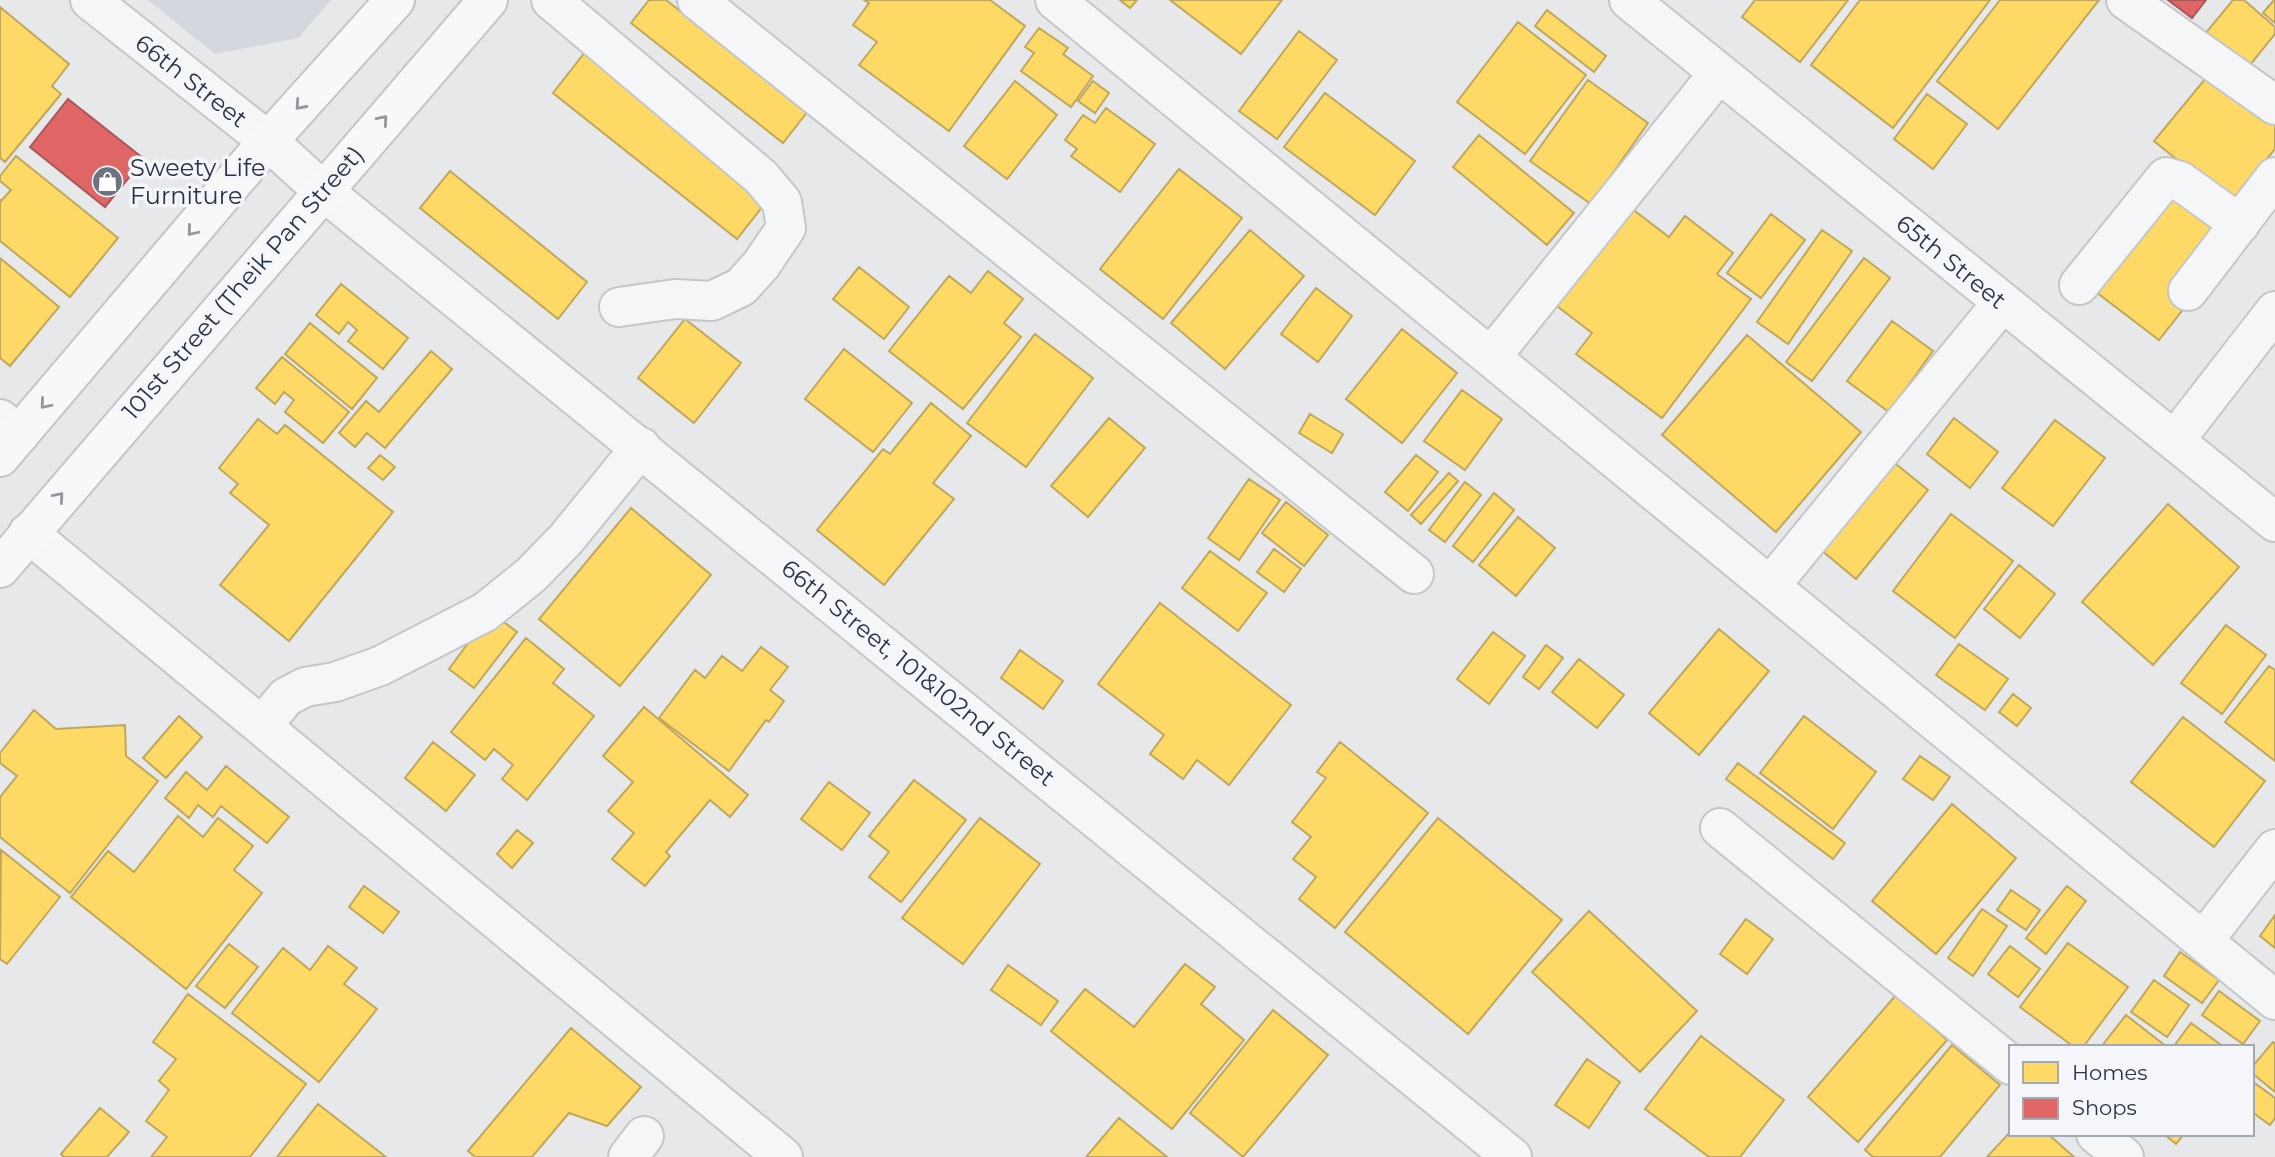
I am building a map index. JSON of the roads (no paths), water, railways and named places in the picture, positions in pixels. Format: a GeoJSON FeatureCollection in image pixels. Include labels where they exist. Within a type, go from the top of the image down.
{"type":"FeatureCollection","features":[{"type":"Feature","properties":{"kind":"main road"},"geometry":{"type":"LineString","coordinates":[[6,437],[395,0]]}},
{"type":"Feature","properties":{"kind":"main road","name":"101st Street (Theik Pan Street)"},"geometry":{"type":"LineString","coordinates":[[0,568],[482,2]]}},
{"type":"Feature","properties":{"kind":"street"},"geometry":{"type":"LineString","coordinates":[[551,0],[761,177],[782,202],[786,228],[761,265],[741,287],[712,301],[675,299],[619,307]]}},
{"type":"Feature","properties":{"kind":"street"},"geometry":{"type":"LineString","coordinates":[[697,0],[1414,574]]}},
{"type":"Feature","properties":{"kind":"street"},"geometry":{"type":"LineString","coordinates":[[1055,0],[2275,1000]]}},
{"type":"Feature","properties":{"kind":"street"},"geometry":{"type":"LineString","coordinates":[[2126,0],[2275,105]]}},
{"type":"Feature","properties":{"kind":"street","name":"65th Street"},"geometry":{"type":"LineString","coordinates":[[1640,3],[1719,73],[2275,522]]}},
{"type":"Feature","properties":{"kind":"street","name":"66th Street"},"geometry":{"type":"LineString","coordinates":[[112,7],[322,190]]}},
{"type":"Feature","properties":{"kind":"street"},"geometry":{"type":"LineString","coordinates":[[1491,357],[1719,73]]}},
{"type":"Feature","properties":{"kind":"street"},"geometry":{"type":"LineString","coordinates":[[2079,285],[2166,177],[2180,181],[2240,224]]}},
{"type":"Feature","properties":{"kind":"street"},"geometry":{"type":"LineString","coordinates":[[2188,291],[2275,177]]}},
{"type":"Feature","properties":{"kind":"street","name":"66th Street, 101&102nd Street"},"geometry":{"type":"LineString","coordinates":[[322,190],[1512,1157]]}},
{"type":"Feature","properties":{"kind":"street"},"geometry":{"type":"LineString","coordinates":[[1770,586],[2002,303]]}},
{"type":"Feature","properties":{"kind":"street"},"geometry":{"type":"LineString","coordinates":[[2175,440],[2275,311]]}},
{"type":"Feature","properties":{"kind":"street"},"geometry":{"type":"LineString","coordinates":[[262,726],[286,696],[305,687],[335,682],[380,666],[485,612],[531,575],[566,539],[640,447]]}},
{"type":"Feature","properties":{"kind":"street"},"geometry":{"type":"LineString","coordinates":[[28,533],[783,1157]]}},
{"type":"Feature","properties":{"kind":"street"},"geometry":{"type":"LineString","coordinates":[[1720,828],[2009,1063]]}},
{"type":"Feature","properties":{"kind":"street"},"geometry":{"type":"LineString","coordinates":[[2203,941],[2275,849]]}},
{"type":"Feature","properties":{"kind":"street"},"geometry":{"type":"LineString","coordinates":[[2098,1136],[2124,1157]]}},
{"type":"Feature","properties":{"kind":"place","name":"Sweety Life Furniture"},"geometry":{"type":"Point","coordinates":[107,182]}}]}
